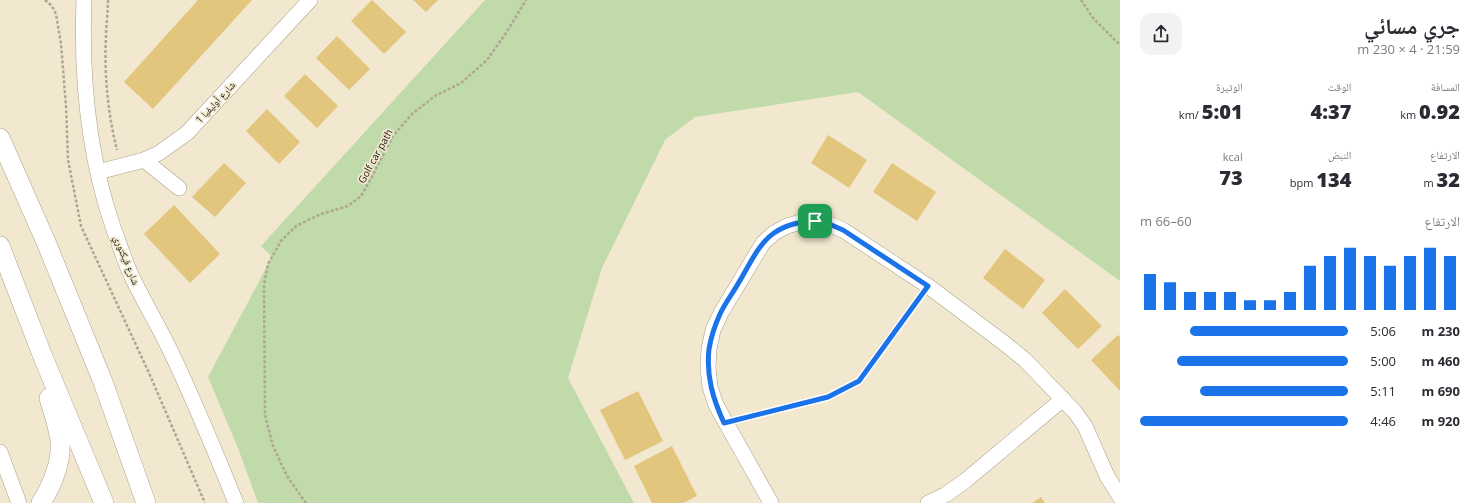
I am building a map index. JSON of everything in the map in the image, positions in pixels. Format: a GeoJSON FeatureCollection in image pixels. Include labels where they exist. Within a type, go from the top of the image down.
{"type":"FeatureCollection","features":[{"type":"Feature","properties":{"kind":"street","name":"شارع فيكتوري"},"geometry":{"type":"LineString","coordinates":[[84,0],[82,37],[87,113],[98,172],[113,225],[131,274],[173,357],[206,428],[236,503]]}},
{"type":"Feature","properties":{"kind":"street","name":"شارع أوليفيا 1"},"geometry":{"type":"LineString","coordinates":[[98,172],[144,160],[159,153],[187,133],[310,0]]}},
{"type":"Feature","properties":{"kind":"street"},"geometry":{"type":"LineString","coordinates":[[0,138],[46,242],[103,382],[146,503]]}},
{"type":"Feature","properties":{"kind":"street"},"geometry":{"type":"LineString","coordinates":[[144,160],[179,188]]}},
{"type":"Feature","properties":{"kind":"street"},"geometry":{"type":"LineString","coordinates":[[771,503],[724,423],[716,405],[708,368],[709,349],[713,330],[721,312],[764,243],[774,233],[787,226],[801,222],[815,221],[829,224],[843,230],[928,286],[1025,360],[1075,412],[1085,426],[1107,476],[1120,497]]}},
{"type":"Feature","properties":{"kind":"street"},"geometry":{"type":"LineString","coordinates":[[0,246],[43,357],[104,503]]}},
{"type":"Feature","properties":{"kind":"street"},"geometry":{"type":"LineString","coordinates":[[41,503],[54,477],[60,453],[60,440],[49,397],[43,357]]}},
{"type":"Feature","properties":{"kind":"street"},"geometry":{"type":"LineString","coordinates":[[928,503],[945,495],[965,481],[1063,399]]}},
{"type":"Feature","properties":{"kind":"street"},"geometry":{"type":"LineString","coordinates":[[0,452],[19,503]]}},
{"type":"Feature","properties":{"kind":"path"},"geometry":{"type":"LineString","coordinates":[[108,0],[106,36],[107,96],[113,135],[120,166]]}},
{"type":"Feature","properties":{"kind":"path","name":"Golf car path"},"geometry":{"type":"LineString","coordinates":[[306,503],[284,470],[273,446],[265,414],[264,286],[268,264],[281,241],[296,226],[322,214],[348,206],[361,196],[393,136],[412,114],[435,96],[461,83],[487,60],[506,33],[526,0]]}},
{"type":"Feature","properties":{"kind":"path"},"geometry":{"type":"LineString","coordinates":[[1081,0],[1093,18],[1120,45]]}},
{"type":"Feature","properties":{"kind":"path"},"geometry":{"type":"LineString","coordinates":[[724,423],[828,397],[859,381],[928,286]]}},
{"type":"Feature","properties":{"kind":"green space"},"geometry":{"type":"Polygon","coordinates":[[[485,0],[1120,0],[1120,281],[858,92],[695,117],[665,140],[602,268],[568,378],[634,503],[258,503],[238,448],[208,377],[272,257],[261,246],[485,0]]]}},
{"type":"Feature","properties":{"kind":"building"},"geometry":{"type":"Polygon","coordinates":[[[198,0],[252,0],[153,109],[124,82],[198,0]]]}},
{"type":"Feature","properties":{"kind":"building"},"geometry":{"type":"Polygon","coordinates":[[[372,0],[406,32],[384,54],[351,21],[372,0]]]}},
{"type":"Feature","properties":{"kind":"building"},"geometry":{"type":"Polygon","coordinates":[[[413,0],[438,0],[426,12],[413,0]]]}},
{"type":"Feature","properties":{"kind":"building"},"geometry":{"type":"Polygon","coordinates":[[[337,36],[370,69],[349,90],[316,58],[337,36]]]}},
{"type":"Feature","properties":{"kind":"building"},"geometry":{"type":"Polygon","coordinates":[[[305,74],[338,106],[317,128],[284,96],[305,74]]]}},
{"type":"Feature","properties":{"kind":"building"},"geometry":{"type":"Polygon","coordinates":[[[267,109],[300,142],[279,164],[246,131],[267,109]]]}},
{"type":"Feature","properties":{"kind":"building"},"geometry":{"type":"Polygon","coordinates":[[[828,135],[867,160],[849,188],[811,163],[828,135]]]}},
{"type":"Feature","properties":{"kind":"building"},"geometry":{"type":"Polygon","coordinates":[[[224,163],[246,183],[215,217],[192,197],[224,163]]]}},
{"type":"Feature","properties":{"kind":"building"},"geometry":{"type":"Polygon","coordinates":[[[892,163],[936,192],[917,221],[873,192],[892,163]]]}},
{"type":"Feature","properties":{"kind":"building"},"geometry":{"type":"Polygon","coordinates":[[[174,205],[220,254],[190,283],[144,234],[174,205]]]}},
{"type":"Feature","properties":{"kind":"building"},"geometry":{"type":"Polygon","coordinates":[[[1005,249],[1045,280],[1023,309],[983,278],[1005,249]]]}},
{"type":"Feature","properties":{"kind":"building"},"geometry":{"type":"Polygon","coordinates":[[[1065,289],[1102,326],[1078,349],[1042,313],[1065,289]]]}},
{"type":"Feature","properties":{"kind":"building"},"geometry":{"type":"Polygon","coordinates":[[[1118,335],[1120,337],[1120,391],[1091,360],[1118,335]]]}},
{"type":"Feature","properties":{"kind":"building"},"geometry":{"type":"Polygon","coordinates":[[[638,391],[663,441],[625,460],[600,410],[638,391]]]}},
{"type":"Feature","properties":{"kind":"building"},"geometry":{"type":"Polygon","coordinates":[[[672,446],[697,496],[683,503],[652,503],[634,466],[672,446]]]}},
{"type":"Feature","properties":{"kind":"building"},"geometry":{"type":"Polygon","coordinates":[[[1041,497],[1045,503],[1032,503],[1041,497]]]}},
{"type":"Feature","properties":{"kind":"route"},"geometry":{"type":"LineString","coordinates":[[815,221],[829,224],[843,230],[928,286],[859,381],[828,397],[724,423],[710,387],[708,368],[709,349],[713,330],[721,312],[764,243],[774,233],[787,226],[801,222],[815,221]]}}]}
